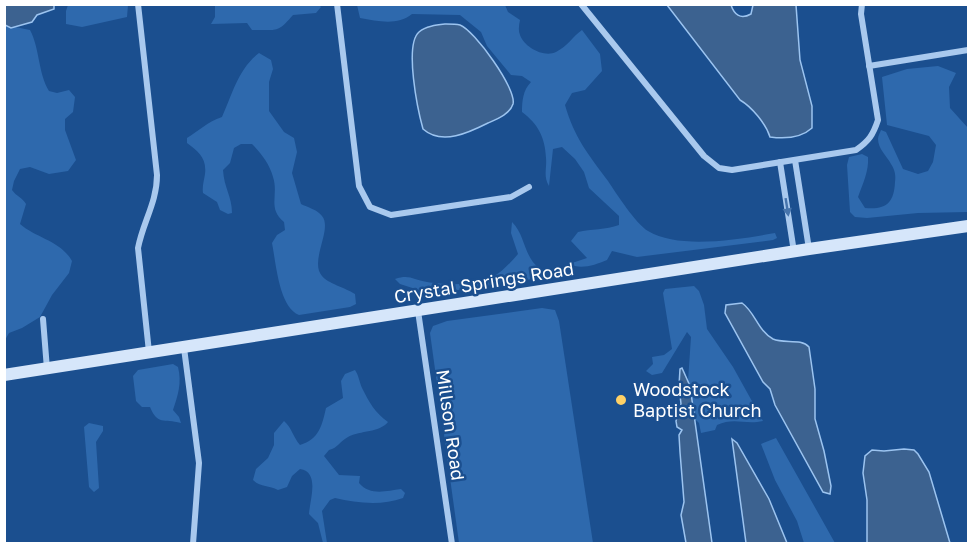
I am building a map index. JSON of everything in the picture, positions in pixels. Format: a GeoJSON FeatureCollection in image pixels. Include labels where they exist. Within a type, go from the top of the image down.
{"type":"FeatureCollection","features":[{"type":"Feature","properties":{"kind":"street"},"geometry":{"type":"LineString","coordinates":[[138,4],[157,175],[157,192],[138,249],[150,353]]}},
{"type":"Feature","properties":{"kind":"street"},"geometry":{"type":"LineString","coordinates":[[337,4],[359,186],[370,207],[391,215],[511,197],[529,187]]}},
{"type":"Feature","properties":{"kind":"street"},"geometry":{"type":"LineString","coordinates":[[581,4],[704,156],[719,168],[732,170],[856,150],[868,142],[878,120],[861,14],[862,4]]}},
{"type":"Feature","properties":{"kind":"street"},"geometry":{"type":"LineString","coordinates":[[869,66],[969,50]]}},
{"type":"Feature","properties":{"kind":"street"},"geometry":{"type":"LineString","coordinates":[[795,160],[809,249]]}},
{"type":"Feature","properties":{"kind":"street"},"geometry":{"type":"LineString","coordinates":[[780,162],[794,252]]}},
{"type":"Feature","properties":{"kind":"street","name":"Crystal Springs Road"},"geometry":{"type":"LineString","coordinates":[[4,375],[969,226]]}},
{"type":"Feature","properties":{"kind":"street","name":"Millson Road"},"geometry":{"type":"LineString","coordinates":[[418,311],[452,543]]}},
{"type":"Feature","properties":{"kind":"street"},"geometry":{"type":"LineString","coordinates":[[43,319],[47,369]]}},
{"type":"Feature","properties":{"kind":"street"},"geometry":{"type":"LineString","coordinates":[[184,348],[199,463],[193,543]]}},
{"type":"Feature","properties":{"kind":"shaded area"},"geometry":{"type":"Polygon","coordinates":[[[318,4],[321,7],[316,13],[293,15],[283,26],[275,30],[252,30],[247,23],[211,24],[215,17],[215,5],[318,4]]]}},
{"type":"Feature","properties":{"kind":"shaded area"},"geometry":{"type":"Polygon","coordinates":[[[4,5],[54,5],[54,9],[37,15],[32,22],[11,28],[5,25],[4,5]]]}},
{"type":"Feature","properties":{"kind":"shaded area"},"geometry":{"type":"Polygon","coordinates":[[[68,5],[128,5],[127,17],[82,27],[66,24],[68,5]]]}},
{"type":"Feature","properties":{"kind":"shaded area"},"geometry":{"type":"Polygon","coordinates":[[[357,5],[505,5],[508,12],[520,20],[519,33],[526,44],[546,54],[560,50],[582,30],[600,54],[602,71],[585,90],[572,93],[565,105],[582,145],[638,222],[648,231],[661,237],[693,242],[775,233],[777,238],[637,257],[612,251],[607,260],[593,265],[578,267],[569,264],[587,258],[571,241],[578,232],[619,225],[619,216],[589,188],[584,172],[575,159],[562,147],[553,149],[549,186],[546,179],[542,137],[532,121],[522,112],[526,89],[531,82],[522,76],[511,75],[487,46],[481,32],[460,15],[412,14],[400,20],[380,21],[360,18],[357,5]]]}},
{"type":"Feature","properties":{"kind":"shaded area"},"geometry":{"type":"Polygon","coordinates":[[[667,5],[731,5],[736,13],[744,16],[751,14],[753,5],[796,5],[800,60],[812,106],[812,128],[792,137],[770,137],[758,116],[740,100],[667,5]]]}},
{"type":"Feature","properties":{"kind":"shaded area"},"geometry":{"type":"Polygon","coordinates":[[[446,24],[460,25],[475,37],[502,74],[513,104],[509,111],[499,118],[465,133],[447,137],[431,134],[423,129],[412,64],[415,39],[419,32],[428,27],[446,24]]]}},
{"type":"Feature","properties":{"kind":"shaded area"},"geometry":{"type":"Polygon","coordinates":[[[5,25],[30,30],[49,91],[57,93],[69,90],[75,97],[73,112],[65,119],[65,130],[76,160],[68,171],[49,174],[30,167],[20,169],[14,181],[12,190],[26,204],[20,224],[55,244],[72,261],[69,273],[52,295],[40,317],[9,333],[5,340],[5,25]]]}},
{"type":"Feature","properties":{"kind":"shaded area"},"geometry":{"type":"Polygon","coordinates":[[[259,53],[271,60],[273,69],[269,82],[269,111],[284,132],[294,138],[297,152],[292,173],[301,204],[318,212],[325,222],[318,262],[319,270],[328,281],[355,294],[356,304],[350,307],[299,315],[287,303],[280,284],[272,243],[277,235],[285,230],[284,222],[276,212],[272,173],[265,159],[252,144],[241,144],[234,148],[230,163],[223,170],[232,213],[228,214],[220,210],[217,202],[203,193],[205,164],[198,152],[187,143],[187,138],[222,117],[241,74],[259,53]]]}},
{"type":"Feature","properties":{"kind":"shaded area"},"geometry":{"type":"Polygon","coordinates":[[[938,66],[956,73],[949,87],[950,108],[968,128],[968,212],[855,217],[850,212],[847,165],[849,157],[862,154],[868,157],[867,172],[858,197],[865,208],[878,208],[888,204],[893,195],[895,173],[878,143],[881,130],[886,132],[903,169],[918,174],[928,171],[933,162],[936,145],[929,136],[887,125],[882,77],[907,69],[938,66]]]}},
{"type":"Feature","properties":{"kind":"shaded area"},"geometry":{"type":"Polygon","coordinates":[[[512,222],[520,233],[530,258],[540,269],[540,274],[532,279],[431,294],[400,284],[395,279],[408,277],[451,284],[487,280],[503,270],[518,254],[511,233],[512,222]]]}},
{"type":"Feature","properties":{"kind":"shaded area"},"geometry":{"type":"Polygon","coordinates":[[[694,286],[699,291],[704,305],[707,329],[733,367],[763,421],[723,423],[717,425],[715,430],[701,433],[699,423],[694,418],[688,381],[691,337],[687,332],[662,373],[652,375],[646,371],[653,364],[652,357],[664,355],[672,349],[663,293],[665,289],[694,286]]]}},
{"type":"Feature","properties":{"kind":"shaded area"},"geometry":{"type":"Polygon","coordinates":[[[742,303],[768,336],[782,341],[806,344],[809,347],[815,389],[815,419],[831,486],[830,494],[823,492],[775,405],[770,389],[763,382],[725,313],[726,305],[742,303]]]}},
{"type":"Feature","properties":{"kind":"shaded area"},"geometry":{"type":"Polygon","coordinates":[[[542,308],[555,310],[559,321],[593,543],[459,543],[430,333],[433,326],[447,321],[542,308]]]}},
{"type":"Feature","properties":{"kind":"shaded area"},"geometry":{"type":"Polygon","coordinates":[[[173,364],[178,367],[180,378],[173,410],[181,423],[159,419],[150,407],[142,407],[136,401],[133,376],[138,370],[173,364]]]}},
{"type":"Feature","properties":{"kind":"shaded area"},"geometry":{"type":"Polygon","coordinates":[[[682,368],[690,386],[712,543],[686,543],[681,515],[684,502],[679,435],[682,430],[677,427],[676,421],[681,404],[679,386],[680,369],[682,368]]]}},
{"type":"Feature","properties":{"kind":"shaded area"},"geometry":{"type":"Polygon","coordinates":[[[355,370],[370,403],[388,422],[375,430],[348,437],[324,456],[339,475],[360,476],[359,483],[368,490],[378,492],[401,489],[405,493],[403,498],[395,501],[378,503],[335,498],[330,500],[322,511],[327,543],[323,543],[318,523],[309,514],[312,481],[306,471],[300,469],[292,476],[287,487],[278,490],[253,480],[256,469],[268,458],[274,445],[274,433],[284,421],[300,445],[312,439],[321,426],[326,408],[343,398],[341,381],[345,374],[355,370]]]}},
{"type":"Feature","properties":{"kind":"shaded area"},"geometry":{"type":"Polygon","coordinates":[[[89,423],[103,426],[103,431],[96,442],[99,488],[94,492],[89,487],[84,427],[89,423]]]}},
{"type":"Feature","properties":{"kind":"shaded area"},"geometry":{"type":"Polygon","coordinates":[[[776,438],[835,543],[804,543],[797,521],[775,480],[761,444],[776,438]]]}},
{"type":"Feature","properties":{"kind":"shaded area"},"geometry":{"type":"Polygon","coordinates":[[[732,439],[737,443],[769,499],[787,543],[746,543],[732,439]]]}},
{"type":"Feature","properties":{"kind":"shaded area"},"geometry":{"type":"Polygon","coordinates":[[[872,450],[914,450],[929,472],[950,543],[867,543],[867,500],[863,473],[865,456],[872,450]]]}},
{"type":"Feature","properties":{"kind":"place","name":"Woodstock Baptist Church"},"geometry":{"type":"Point","coordinates":[621,400]}}]}
